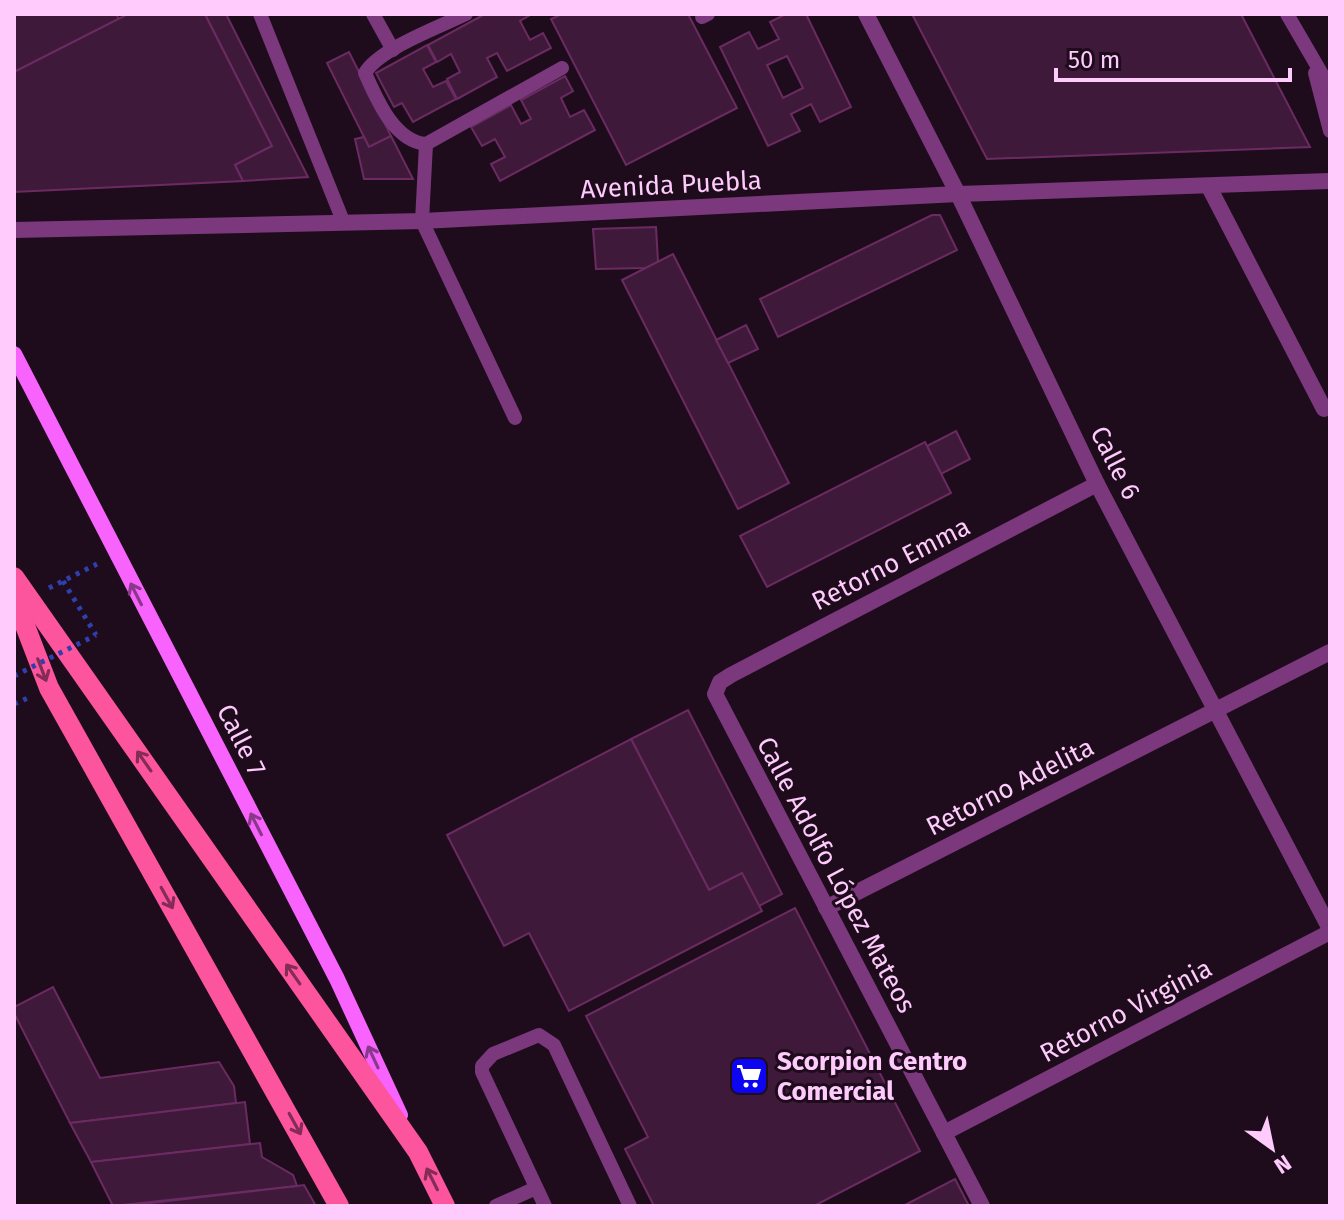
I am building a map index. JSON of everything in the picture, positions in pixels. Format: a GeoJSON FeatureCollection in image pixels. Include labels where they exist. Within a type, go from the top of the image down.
{"type":"FeatureCollection","features":[{"type":"Feature","properties":{"kind":"main road","name":"Calle 7"},"geometry":{"type":"LineString","coordinates":[[14,354],[337,979],[445,1206]]}},
{"type":"Feature","properties":{"kind":"main road","name":"Calle 7"},"geometry":{"type":"LineString","coordinates":[[14,577],[49,688],[339,1206]]}},
{"type":"Feature","properties":{"kind":"main road","name":"Calle 7"},"geometry":{"type":"LineString","coordinates":[[22,598],[418,1152]]}},
{"type":"Feature","properties":{"kind":"street","name":"Calle 6"},"geometry":{"type":"LineString","coordinates":[[866,14],[958,194],[1097,484],[1217,707],[1330,930]]}},
{"type":"Feature","properties":{"kind":"street","name":"Avenida Puebla"},"geometry":{"type":"LineString","coordinates":[[14,230],[422,221],[958,194],[1330,181]]}},
{"type":"Feature","properties":{"kind":"street"},"geometry":{"type":"LineString","coordinates":[[1209,187],[1324,409]]}},
{"type":"Feature","properties":{"kind":"street","name":"Retorno Emma"},"geometry":{"type":"LineString","coordinates":[[715,694],[720,682],[731,675],[1097,484]]}},
{"type":"Feature","properties":{"kind":"street","name":"Retorno Adelita"},"geometry":{"type":"LineString","coordinates":[[826,908],[1330,652]]}},
{"type":"Feature","properties":{"kind":"street","name":"Calle Adolfo López Mateos"},"geometry":{"type":"LineString","coordinates":[[715,694],[982,1206]]}},
{"type":"Feature","properties":{"kind":"street","name":"Retorno Virginia"},"geometry":{"type":"LineString","coordinates":[[944,1133],[1330,930]]}},
{"type":"Feature","properties":{"kind":"lane"},"geometry":{"type":"LineString","coordinates":[[260,14],[343,221]]}},
{"type":"Feature","properties":{"kind":"lane"},"geometry":{"type":"LineString","coordinates":[[373,14],[393,50]]}},
{"type":"Feature","properties":{"kind":"lane"},"geometry":{"type":"LineString","coordinates":[[466,14],[393,50],[369,66],[365,73],[400,134],[410,142],[426,144],[562,68]]}},
{"type":"Feature","properties":{"kind":"lane"},"geometry":{"type":"LineString","coordinates":[[1287,14],[1330,88]]}},
{"type":"Feature","properties":{"kind":"lane"},"geometry":{"type":"LineString","coordinates":[[1312,61],[1330,131]]}},
{"type":"Feature","properties":{"kind":"lane"},"geometry":{"type":"LineString","coordinates":[[426,144],[422,221],[515,418]]}},
{"type":"Feature","properties":{"kind":"lane"},"geometry":{"type":"LineString","coordinates":[[545,1206],[484,1080],[482,1066],[493,1054],[539,1035],[554,1045],[630,1206]]}},
{"type":"Feature","properties":{"kind":"lane"},"geometry":{"type":"LineString","coordinates":[[496,1206],[536,1188]]}},
{"type":"Feature","properties":{"kind":"path"},"geometry":{"type":"LineString","coordinates":[[22,598],[116,554]]}},
{"type":"Feature","properties":{"kind":"path"},"geometry":{"type":"LineString","coordinates":[[14,676],[96,635],[63,581]]}},
{"type":"Feature","properties":{"kind":"building"},"geometry":{"type":"Polygon","coordinates":[[[14,14],[116,14],[119,19],[14,72],[14,14]]]}},
{"type":"Feature","properties":{"kind":"building"},"geometry":{"type":"Polygon","coordinates":[[[128,14],[205,14],[272,146],[235,165],[243,181],[14,192],[14,72],[128,14]]]}},
{"type":"Feature","properties":{"kind":"building"},"geometry":{"type":"Polygon","coordinates":[[[205,14],[226,14],[308,177],[243,181],[235,165],[272,146],[205,14]]]}},
{"type":"Feature","properties":{"kind":"building"},"geometry":{"type":"Polygon","coordinates":[[[485,14],[532,14],[520,21],[530,40],[543,33],[551,48],[507,71],[497,53],[487,58],[497,77],[457,99],[447,79],[460,72],[451,54],[437,62],[428,45],[485,14]]]}},
{"type":"Feature","properties":{"kind":"building"},"geometry":{"type":"Polygon","coordinates":[[[562,14],[688,14],[737,108],[626,165],[551,19],[562,14]]]}},
{"type":"Feature","properties":{"kind":"building"},"geometry":{"type":"Polygon","coordinates":[[[786,14],[806,14],[851,107],[820,122],[811,104],[791,114],[800,131],[768,146],[720,47],[749,32],[758,49],[779,39],[770,22],[786,14]],[[787,56],[767,65],[783,98],[803,88],[787,56]]]}},
{"type":"Feature","properties":{"kind":"building"},"geometry":{"type":"Polygon","coordinates":[[[912,14],[1241,14],[1310,147],[987,159],[912,14]]]}},
{"type":"Feature","properties":{"kind":"building"},"geometry":{"type":"Polygon","coordinates":[[[427,45],[436,62],[423,69],[433,87],[446,81],[456,99],[413,122],[402,103],[394,107],[376,73],[427,45]]]}},
{"type":"Feature","properties":{"kind":"building"},"geometry":{"type":"Polygon","coordinates":[[[349,52],[391,136],[369,147],[327,63],[349,52]]]}},
{"type":"Feature","properties":{"kind":"building"},"geometry":{"type":"Polygon","coordinates":[[[565,76],[573,91],[561,98],[570,117],[584,110],[595,130],[500,181],[491,164],[505,157],[495,139],[482,146],[471,127],[511,105],[521,124],[531,119],[521,100],[565,76]]]}},
{"type":"Feature","properties":{"kind":"building"},"geometry":{"type":"Polygon","coordinates":[[[391,136],[413,179],[364,179],[355,139],[364,137],[369,147],[391,136]]]}},
{"type":"Feature","properties":{"kind":"building"},"geometry":{"type":"Polygon","coordinates":[[[932,215],[940,215],[957,250],[778,337],[760,299],[932,215]]]}},
{"type":"Feature","properties":{"kind":"building"},"geometry":{"type":"Polygon","coordinates":[[[656,227],[658,262],[646,268],[596,269],[593,229],[656,227]]]}},
{"type":"Feature","properties":{"kind":"building"},"geometry":{"type":"Polygon","coordinates":[[[673,254],[789,483],[738,509],[622,280],[673,254]]]}},
{"type":"Feature","properties":{"kind":"building"},"geometry":{"type":"Polygon","coordinates":[[[746,325],[758,349],[728,363],[716,340],[746,325]]]}},
{"type":"Feature","properties":{"kind":"building"},"geometry":{"type":"Polygon","coordinates":[[[956,431],[970,459],[941,474],[927,446],[956,431]]]}},
{"type":"Feature","properties":{"kind":"building"},"geometry":{"type":"Polygon","coordinates":[[[925,442],[951,493],[767,587],[740,536],[925,442]]]}},
{"type":"Feature","properties":{"kind":"building"},"geometry":{"type":"Polygon","coordinates":[[[688,710],[782,894],[759,906],[742,873],[709,890],[631,739],[688,710]]]}},
{"type":"Feature","properties":{"kind":"building"},"geometry":{"type":"Polygon","coordinates":[[[631,739],[709,890],[742,873],[762,911],[569,1011],[529,933],[504,946],[447,835],[631,739]]]}},
{"type":"Feature","properties":{"kind":"building","name":"Scorpion Centro Comercial"},"geometry":{"type":"Polygon","coordinates":[[[795,908],[920,1151],[814,1206],[654,1206],[625,1149],[648,1137],[586,1016],[795,908]]]}},
{"type":"Feature","properties":{"kind":"building"},"geometry":{"type":"Polygon","coordinates":[[[53,987],[100,1078],[219,1062],[234,1086],[236,1103],[70,1123],[14,1013],[14,1007],[53,987]]]}},
{"type":"Feature","properties":{"kind":"building"},"geometry":{"type":"Polygon","coordinates":[[[245,1102],[250,1144],[91,1162],[70,1123],[245,1102]]]}},
{"type":"Feature","properties":{"kind":"building"},"geometry":{"type":"Polygon","coordinates":[[[260,1143],[262,1157],[293,1175],[297,1186],[113,1206],[91,1162],[260,1143]]]}},
{"type":"Feature","properties":{"kind":"building"},"geometry":{"type":"Polygon","coordinates":[[[955,1179],[969,1206],[903,1206],[955,1179]]]}},
{"type":"Feature","properties":{"kind":"building"},"geometry":{"type":"Polygon","coordinates":[[[304,1185],[316,1206],[125,1206],[297,1186],[304,1185]]]}},
{"type":"Feature","properties":{"kind":"place","name":"Scorpion Centro Comercial"},"geometry":{"type":"Point","coordinates":[749,1076]}}]}
